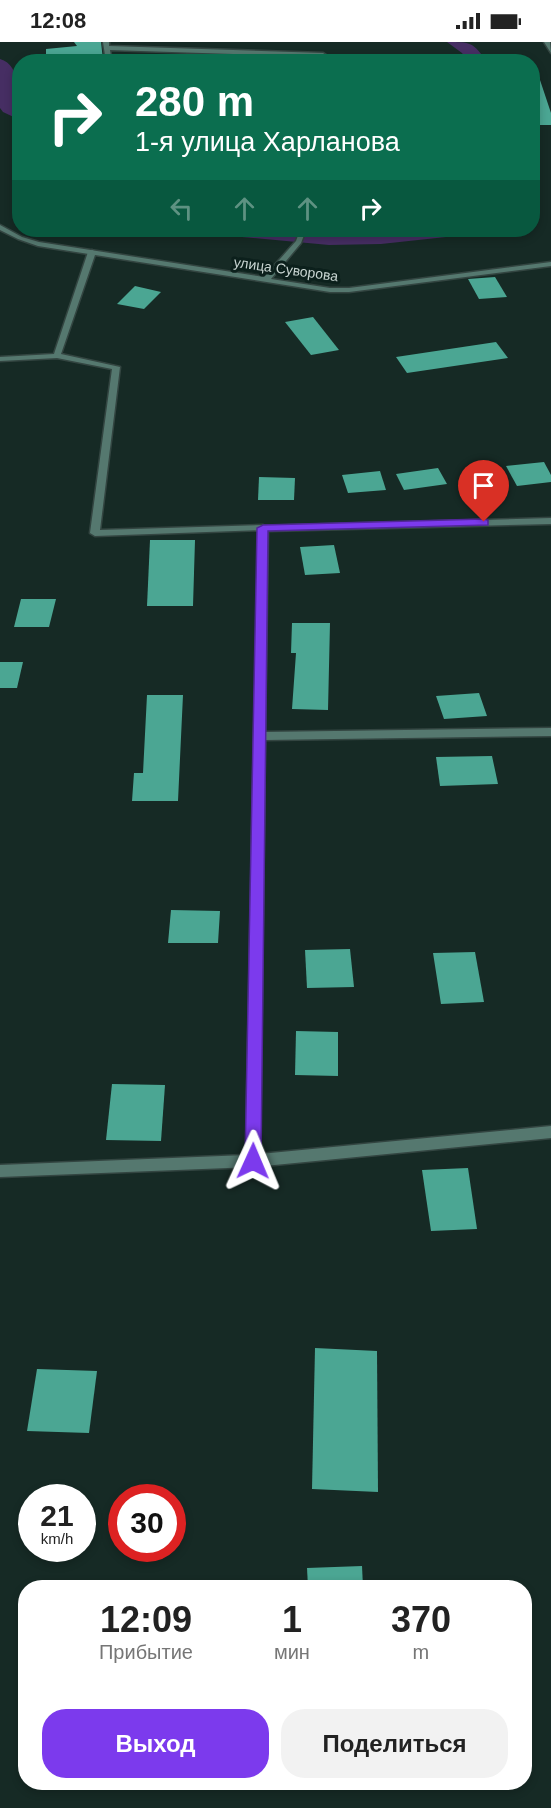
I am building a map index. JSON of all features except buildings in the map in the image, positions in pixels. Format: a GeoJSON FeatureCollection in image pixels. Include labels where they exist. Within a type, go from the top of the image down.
{"type":"FeatureCollection","features":[{"type":"Feature","properties":{"kind":"street"},"geometry":{"type":"LineString","coordinates":[[547,42],[551,51]]}},
{"type":"Feature","properties":{"kind":"street"},"geometry":{"type":"LineString","coordinates":[[106,45],[301,54]]}},
{"type":"Feature","properties":{"kind":"street","name":"улица Суворова"},"geometry":{"type":"LineString","coordinates":[[18,237],[38,244],[165,262],[291,285],[348,290],[551,264]]}},
{"type":"Feature","properties":{"kind":"street"},"geometry":{"type":"LineString","coordinates":[[266,280],[299,242],[301,237]]}},
{"type":"Feature","properties":{"kind":"street"},"geometry":{"type":"LineString","coordinates":[[57,356],[92,252]]}},
{"type":"Feature","properties":{"kind":"street"},"geometry":{"type":"LineString","coordinates":[[0,359],[57,356],[116,367],[95,533],[551,521]]}},
{"type":"Feature","properties":{"kind":"street"},"geometry":{"type":"LineString","coordinates":[[253,1161],[263,528]]}},
{"type":"Feature","properties":{"kind":"street"},"geometry":{"type":"LineString","coordinates":[[259,736],[551,732]]}},
{"type":"Feature","properties":{"kind":"street"},"geometry":{"type":"LineString","coordinates":[[0,1171],[253,1161],[551,1132]]}},
{"type":"Feature","properties":{"kind":"waterway"},"geometry":{"type":"LineString","coordinates":[[456,42],[469,49],[472,54]]}},
{"type":"Feature","properties":{"kind":"waterway"},"geometry":{"type":"LineString","coordinates":[[0,65],[5,70],[12,109]]}},
{"type":"Feature","properties":{"kind":"waterway"},"geometry":{"type":"LineString","coordinates":[[318,237],[381,237]]}},
{"type":"Feature","properties":{"kind":"route"},"geometry":{"type":"LineString","coordinates":[[253,1161],[263,528],[484,522]]}}]}
